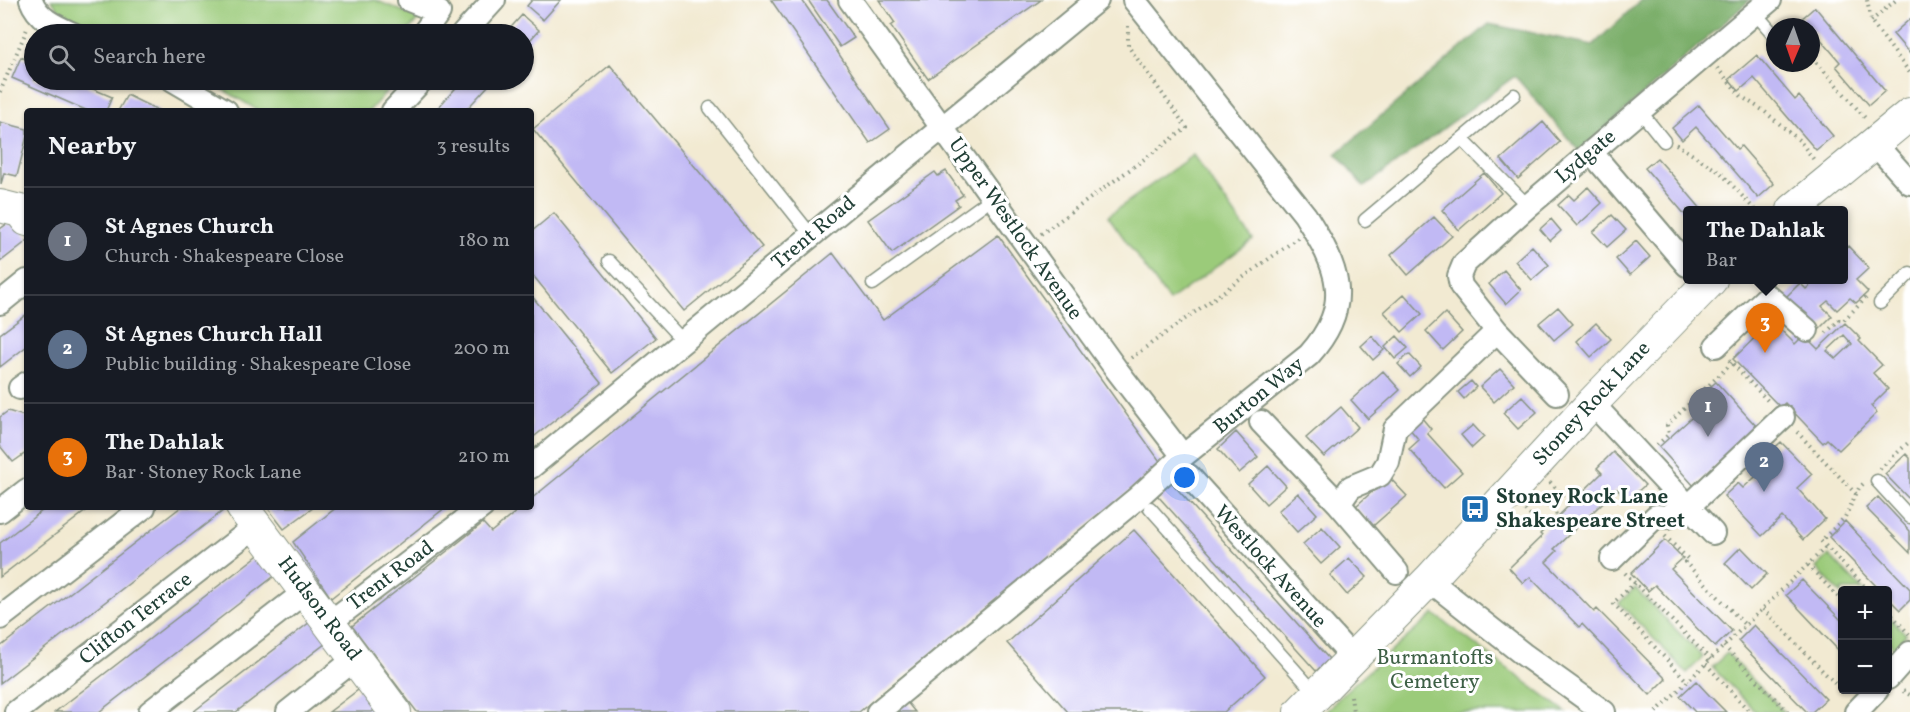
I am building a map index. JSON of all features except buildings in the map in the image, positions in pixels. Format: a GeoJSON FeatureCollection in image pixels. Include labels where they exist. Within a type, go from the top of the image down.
{"type":"FeatureCollection","features":[{"type":"Feature","properties":{"kind":"street"},"geometry":{"type":"LineString","coordinates":[[409,0],[440,12],[431,24]]}},
{"type":"Feature","properties":{"kind":"street"},"geometry":{"type":"LineString","coordinates":[[472,24],[494,0]]}},
{"type":"Feature","properties":{"kind":"street","name":"Upper Westlock Avenue"},"geometry":{"type":"LineString","coordinates":[[850,0],[1186,466]]}},
{"type":"Feature","properties":{"kind":"street","name":"Trent Road"},"geometry":{"type":"LineString","coordinates":[[534,464],[1096,0]]}},
{"type":"Feature","properties":{"kind":"street"},"geometry":{"type":"LineString","coordinates":[[32,5],[44,19],[54,24]]}},
{"type":"Feature","properties":{"kind":"street","name":"Burton Way"},"geometry":{"type":"LineString","coordinates":[[878,712],[1136,499],[1186,466],[1309,355],[1320,343],[1335,313],[1339,297],[1333,267],[1313,227],[1138,6]]}},
{"type":"Feature","properties":{"kind":"street","name":"Lydgate"},"geometry":{"type":"LineString","coordinates":[[1557,394],[1497,331],[1461,286],[1459,276],[1464,264],[1528,206],[1762,6]]}},
{"type":"Feature","properties":{"kind":"street"},"geometry":{"type":"LineString","coordinates":[[190,90],[221,108]]}},
{"type":"Feature","properties":{"kind":"street"},"geometry":{"type":"LineString","coordinates":[[396,108],[413,90]]}},
{"type":"Feature","properties":{"kind":"street"},"geometry":{"type":"LineString","coordinates":[[1798,206],[1910,114]]}},
{"type":"Feature","properties":{"kind":"street"},"geometry":{"type":"LineString","coordinates":[[1878,140],[1910,183]]}},
{"type":"Feature","properties":{"kind":"street"},"geometry":{"type":"LineString","coordinates":[[1591,152],[1683,257]]}},
{"type":"Feature","properties":{"kind":"street"},"geometry":{"type":"LineString","coordinates":[[0,206],[20,211],[24,216]]}},
{"type":"Feature","properties":{"kind":"street"},"geometry":{"type":"LineString","coordinates":[[0,303],[24,283]]}},
{"type":"Feature","properties":{"kind":"street","name":"Stoney Rock Lane"},"geometry":{"type":"LineString","coordinates":[[1308,704],[1428,580],[1592,403],[1695,284]]}},
{"type":"Feature","properties":{"kind":"street"},"geometry":{"type":"LineString","coordinates":[[1716,346],[1768,296],[1807,330]]}},
{"type":"Feature","properties":{"kind":"street"},"geometry":{"type":"LineString","coordinates":[[1339,504],[1351,488],[1380,475],[1388,462],[1395,429],[1497,331]]}},
{"type":"Feature","properties":{"kind":"street"},"geometry":{"type":"LineString","coordinates":[[1592,403],[1713,533]]}},
{"type":"Feature","properties":{"kind":"street"},"geometry":{"type":"LineString","coordinates":[[1612,559],[1656,516],[1668,517],[1686,505],[1783,417]]}},
{"type":"Feature","properties":{"kind":"street"},"geometry":{"type":"LineString","coordinates":[[1261,422],[1339,504],[1397,572]]}},
{"type":"Feature","properties":{"kind":"street","name":"Westlock Avenue"},"geometry":{"type":"LineString","coordinates":[[1186,466],[1352,657]]}},
{"type":"Feature","properties":{"kind":"street"},"geometry":{"type":"LineString","coordinates":[[0,511],[24,492]]}},
{"type":"Feature","properties":{"kind":"street"},"geometry":{"type":"LineString","coordinates":[[0,618],[140,510]]}},
{"type":"Feature","properties":{"kind":"street","name":"Trent Road"},"geometry":{"type":"LineString","coordinates":[[329,623],[478,510]]}},
{"type":"Feature","properties":{"kind":"street","name":"Hudson Road"},"geometry":{"type":"LineString","coordinates":[[249,516],[395,712]]}},
{"type":"Feature","properties":{"kind":"street","name":"Clifton Terrace"},"geometry":{"type":"LineString","coordinates":[[16,712],[249,516]]}},
{"type":"Feature","properties":{"kind":"street"},"geometry":{"type":"LineString","coordinates":[[1428,580],[1523,654],[1604,712]]}},
{"type":"Feature","properties":{"kind":"street"},"geometry":{"type":"LineString","coordinates":[[150,712],[306,591]]}},
{"type":"Feature","properties":{"kind":"street"},"geometry":{"type":"LineString","coordinates":[[1892,673],[1910,653]]}},
{"type":"Feature","properties":{"kind":"street"},"geometry":{"type":"LineString","coordinates":[[288,712],[356,659]]}},
{"type":"Feature","properties":{"kind":"street"},"geometry":{"type":"LineString","coordinates":[[1855,708],[1872,694]]}},
{"type":"Feature","properties":{"kind":"lane"},"geometry":{"type":"LineString","coordinates":[[1365,220],[1514,95]]}},
{"type":"Feature","properties":{"kind":"lane"},"geometry":{"type":"LineString","coordinates":[[710,108],[811,235]]}},
{"type":"Feature","properties":{"kind":"lane"},"geometry":{"type":"LineString","coordinates":[[1640,111],[1664,141]]}},
{"type":"Feature","properties":{"kind":"lane"},"geometry":{"type":"LineString","coordinates":[[1463,140],[1528,206]]}},
{"type":"Feature","properties":{"kind":"lane"},"geometry":{"type":"LineString","coordinates":[[873,284],[992,198]]}},
{"type":"Feature","properties":{"kind":"lane"},"geometry":{"type":"LineString","coordinates":[[609,261],[683,341]]}},
{"type":"Feature","properties":{"kind":"lane"},"geometry":{"type":"LineString","coordinates":[[1882,301],[1910,273]]}},
{"type":"Feature","properties":{"kind":"lane"},"geometry":{"type":"LineString","coordinates":[[1871,480],[1910,517]]}},
{"type":"Feature","properties":{"kind":"lane"},"geometry":{"type":"LineString","coordinates":[[1150,508],[1308,704]]}},
{"type":"Feature","properties":{"kind":"path"},"geometry":{"type":"LineString","coordinates":[[1867,0],[1871,21],[1910,73]]}},
{"type":"Feature","properties":{"kind":"path"},"geometry":{"type":"LineString","coordinates":[[1871,21],[1896,0]]}},
{"type":"Feature","properties":{"kind":"path"},"geometry":{"type":"LineString","coordinates":[[25,24],[32,5]]}},
{"type":"Feature","properties":{"kind":"path"},"geometry":{"type":"LineString","coordinates":[[1026,245],[1186,128],[1128,46],[1128,26],[1138,6]]}},
{"type":"Feature","properties":{"kind":"path"},"geometry":{"type":"LineString","coordinates":[[0,92],[24,27]]}},
{"type":"Feature","properties":{"kind":"path"},"geometry":{"type":"LineString","coordinates":[[1706,56],[1742,97],[1764,111],[1800,141],[1814,160]]}},
{"type":"Feature","properties":{"kind":"path"},"geometry":{"type":"LineString","coordinates":[[1820,67],[1878,140]]}},
{"type":"Feature","properties":{"kind":"path"},"geometry":{"type":"LineString","coordinates":[[1664,141],[1675,143],[1721,173],[1751,206]]}},
{"type":"Feature","properties":{"kind":"path"},"geometry":{"type":"LineString","coordinates":[[1116,369],[1313,227]]}},
{"type":"Feature","properties":{"kind":"path"},"geometry":{"type":"LineString","coordinates":[[1807,330],[1818,340],[1839,320],[1843,321],[1875,290],[1882,301]]}},
{"type":"Feature","properties":{"kind":"path"},"geometry":{"type":"LineString","coordinates":[[1643,458],[1669,434],[1667,425],[1732,363]]}},
{"type":"Feature","properties":{"kind":"path"},"geometry":{"type":"LineString","coordinates":[[1863,586],[1821,541],[1845,517],[1860,488],[1909,442]]}},
{"type":"Feature","properties":{"kind":"path"},"geometry":{"type":"LineString","coordinates":[[1545,477],[1570,503]]}},
{"type":"Feature","properties":{"kind":"path"},"geometry":{"type":"LineString","coordinates":[[1533,489],[1557,515]]}},
{"type":"Feature","properties":{"kind":"path"},"geometry":{"type":"LineString","coordinates":[[1519,503],[1543,528]]}},
{"type":"Feature","properties":{"kind":"path"},"geometry":{"type":"LineString","coordinates":[[1664,535],[1688,559],[1684,562],[1746,626]]}},
{"type":"Feature","properties":{"kind":"path"},"geometry":{"type":"LineString","coordinates":[[1656,712],[1826,547]]}},
{"type":"Feature","properties":{"kind":"path"},"geometry":{"type":"LineString","coordinates":[[1612,559],[1711,660]]}},
{"type":"Feature","properties":{"kind":"path"},"geometry":{"type":"LineString","coordinates":[[1808,565],[1838,597]]}},
{"type":"Feature","properties":{"kind":"path"},"geometry":{"type":"LineString","coordinates":[[1635,583],[1613,603],[1688,682]]}},
{"type":"Feature","properties":{"kind":"path"},"geometry":{"type":"LineString","coordinates":[[1763,609],[1855,708]]}},
{"type":"Feature","properties":{"kind":"path"},"geometry":{"type":"LineString","coordinates":[[1892,616],[1910,635]]}},
{"type":"Feature","properties":{"kind":"path"},"geometry":{"type":"LineString","coordinates":[[1725,646],[1788,712]]}},
{"type":"Feature","properties":{"kind":"path"},"geometry":{"type":"LineString","coordinates":[[1706,664],[1750,712]]}},
{"type":"Feature","properties":{"kind":"green space"},"geometry":{"type":"Polygon","coordinates":[[[51,0],[375,0],[420,18],[414,24],[89,24],[62,13],[51,0]]]}},
{"type":"Feature","properties":{"kind":"green space"},"geometry":{"type":"Polygon","coordinates":[[[1641,0],[1750,0],[1579,151],[1515,76],[1364,187],[1336,154],[1489,24],[1593,45],[1641,0]]]}},
{"type":"Feature","properties":{"kind":"green space"},"geometry":{"type":"Polygon","coordinates":[[[224,90],[388,90],[372,108],[254,108],[224,90]]]}},
{"type":"Feature","properties":{"kind":"green space"},"geometry":{"type":"Polygon","coordinates":[[[1193,155],[1253,240],[1169,301],[1108,216],[1193,155]]]}},
{"type":"Feature","properties":{"kind":"green space"},"geometry":{"type":"Polygon","coordinates":[[[1829,555],[1859,586],[1838,586],[1838,591],[1816,568],[1829,555]]]}},
{"type":"Feature","properties":{"kind":"green space"},"geometry":{"type":"Polygon","coordinates":[[[1635,588],[1703,657],[1687,673],[1619,603],[1635,588]]]}},
{"type":"Feature","properties":{"kind":"green space","name":"Burmantofts Cemetery"},"geometry":{"type":"Polygon","coordinates":[[[1434,614],[1566,712],[1325,712],[1349,688],[1434,614]]]}},
{"type":"Feature","properties":{"kind":"green space"},"geometry":{"type":"Polygon","coordinates":[[[1892,620],[1906,634],[1895,649],[1892,646],[1892,620]]]}},
{"type":"Feature","properties":{"kind":"green space"},"geometry":{"type":"Polygon","coordinates":[[[1727,653],[1784,712],[1756,712],[1712,667],[1727,653]]]}},
{"type":"Feature","properties":{"kind":"place","name":"The Dahlak"},"geometry":{"type":"Point","coordinates":[1765,353]}},
{"type":"Feature","properties":{"kind":"place","name":"St Agnes Church"},"geometry":{"type":"Point","coordinates":[1708,437]}},
{"type":"Feature","properties":{"kind":"place","name":"St Agnes Church Hall"},"geometry":{"type":"Point","coordinates":[1764,492]}},
{"type":"Feature","properties":{"kind":"place","name":"Stoney Rock Lane Shakespeare Street"},"geometry":{"type":"Point","coordinates":[1475,509]}}]}
